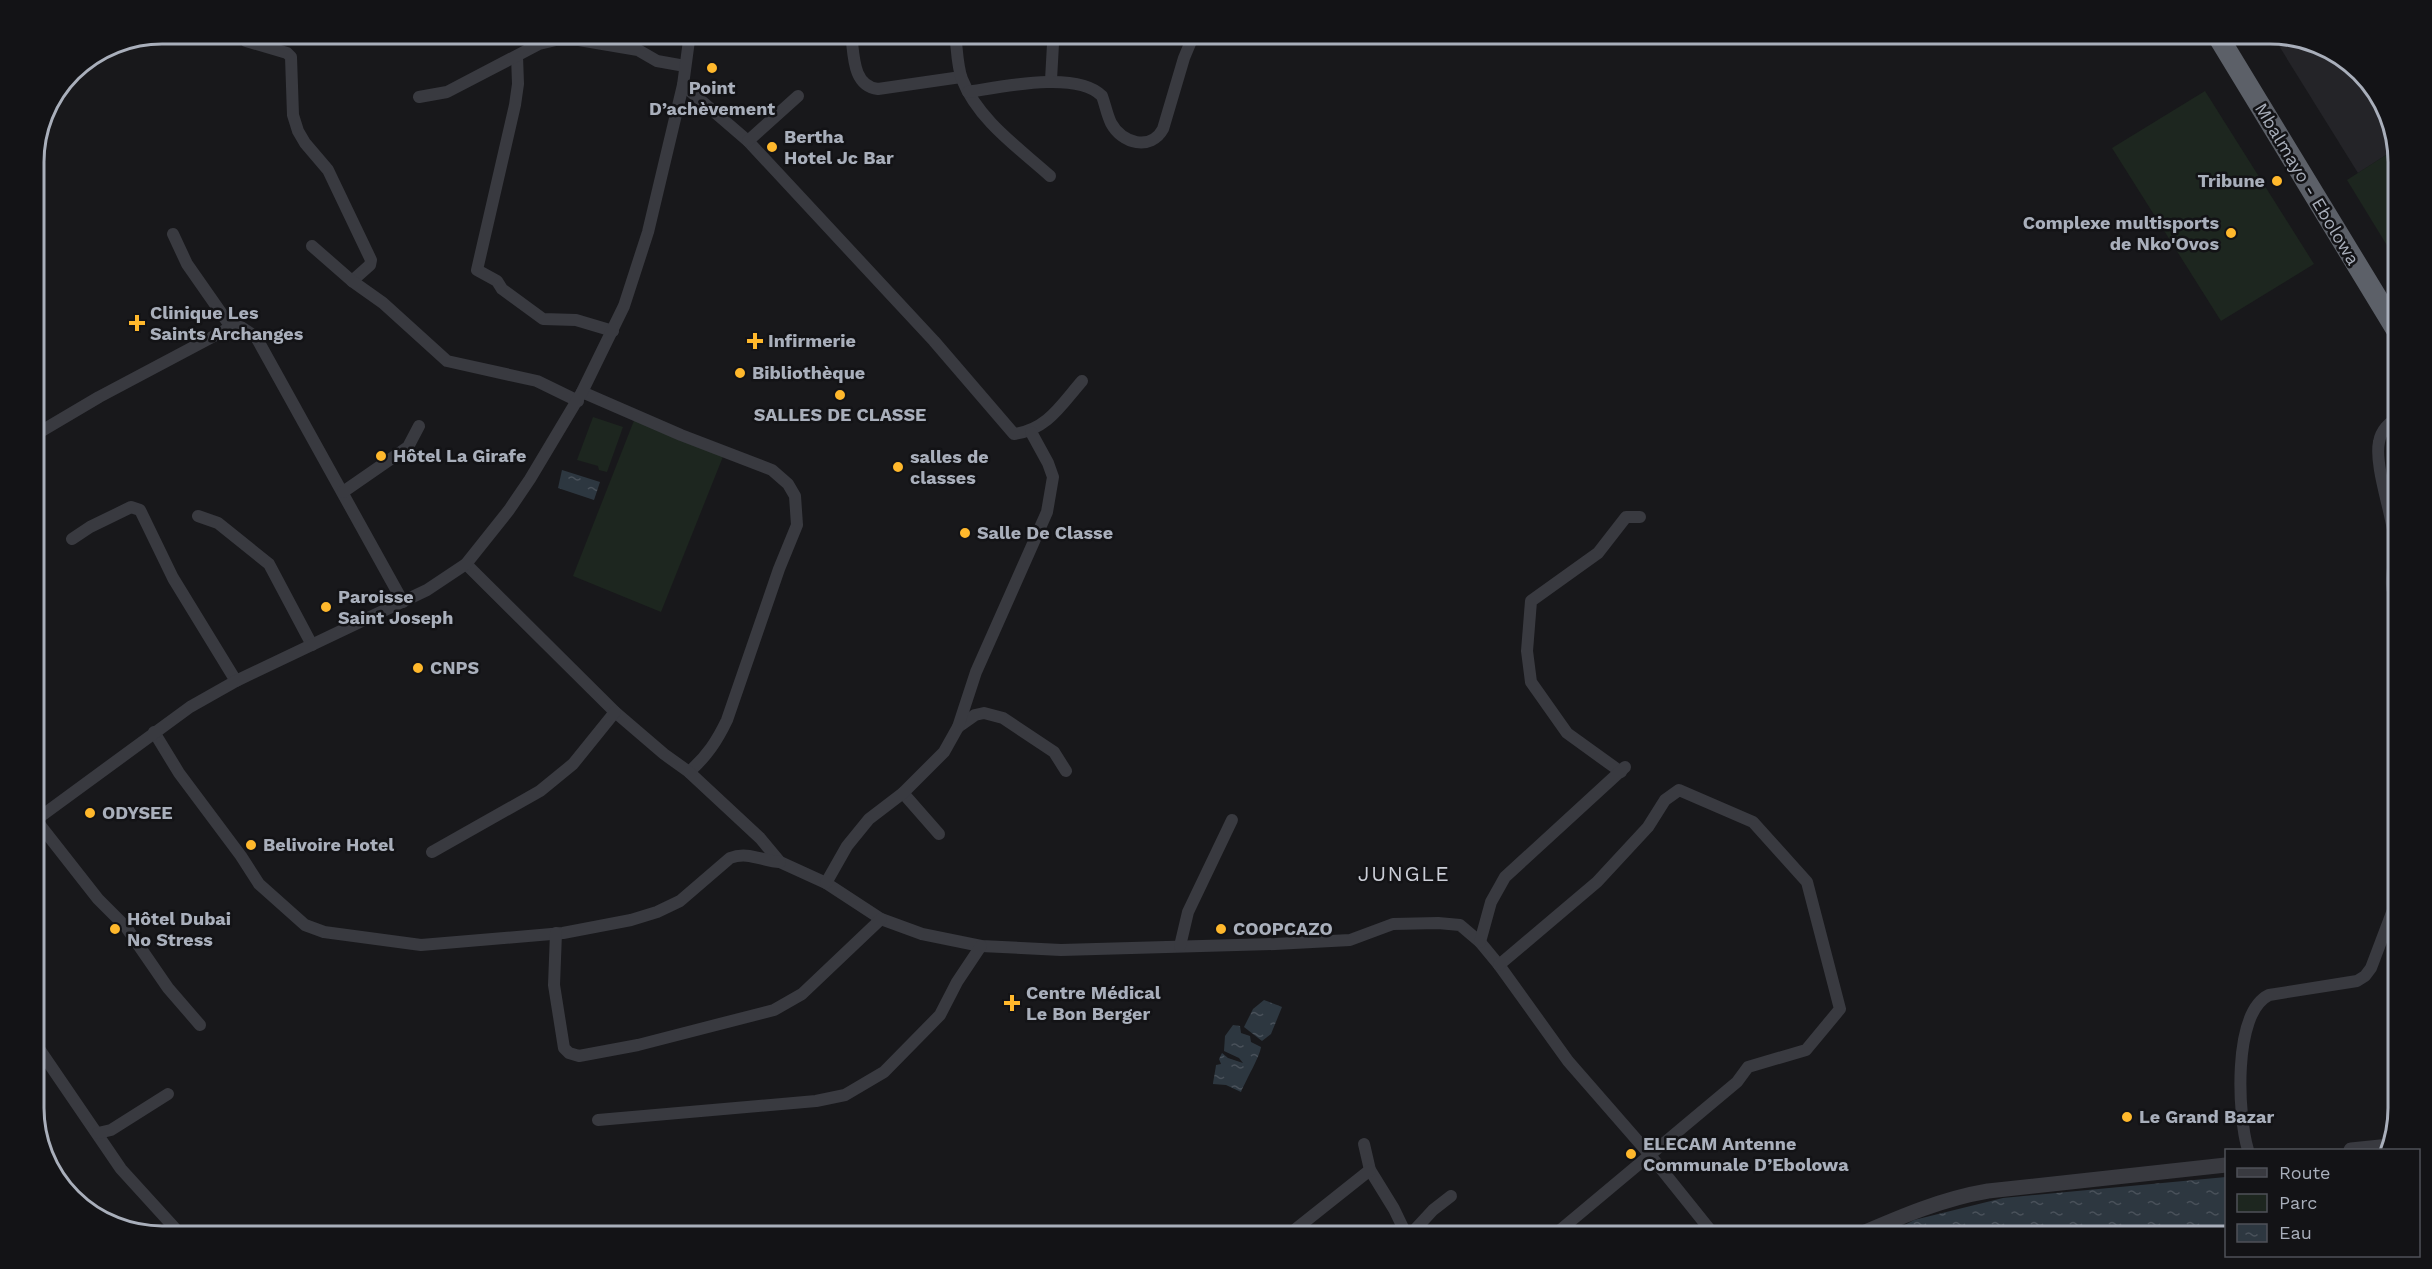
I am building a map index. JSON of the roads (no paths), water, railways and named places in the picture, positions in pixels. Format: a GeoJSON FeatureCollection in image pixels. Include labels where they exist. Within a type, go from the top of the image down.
{"type":"FeatureCollection","features":[{"type":"Feature","properties":{"kind":"highway","name":"Mbalmayo - Ebolowa"},"geometry":{"type":"LineString","coordinates":[[2223,44],[2388,316]]}},
{"type":"Feature","properties":{"kind":"street"},"geometry":{"type":"LineString","coordinates":[[256,44],[287,53],[291,57],[292,115],[298,131],[328,170],[371,260],[370,266],[352,281]]}},
{"type":"Feature","properties":{"kind":"street"},"geometry":{"type":"LineString","coordinates":[[419,97],[447,92],[539,44]]}},
{"type":"Feature","properties":{"kind":"street"},"geometry":{"type":"LineString","coordinates":[[600,44],[638,50],[657,61],[685,66]]}},
{"type":"Feature","properties":{"kind":"street"},"geometry":{"type":"LineString","coordinates":[[44,814],[190,707],[236,681],[436,585],[466,564],[531,479],[580,396],[613,331],[640,260],[683,85],[688,44]]}},
{"type":"Feature","properties":{"kind":"street"},"geometry":{"type":"LineString","coordinates":[[852,44],[855,65],[861,83],[870,88],[878,89],[961,77]]}},
{"type":"Feature","properties":{"kind":"street"},"geometry":{"type":"LineString","coordinates":[[956,44],[961,77],[968,92],[996,128],[1050,176]]}},
{"type":"Feature","properties":{"kind":"street"},"geometry":{"type":"LineString","coordinates":[[1051,44],[1051,80]]}},
{"type":"Feature","properties":{"kind":"street"},"geometry":{"type":"LineString","coordinates":[[968,92],[1051,80],[1097,91],[1102,96],[1111,124],[1120,134],[1135,143],[1149,143],[1158,138],[1163,129],[1190,44]]}},
{"type":"Feature","properties":{"kind":"street"},"geometry":{"type":"LineString","coordinates":[[517,56],[518,84],[515,105],[477,270],[497,281],[502,289],[543,319],[576,320],[613,331]]}},
{"type":"Feature","properties":{"kind":"street"},"geometry":{"type":"LineString","coordinates":[[683,85],[748,141],[934,341],[1014,434],[1031,432],[1046,422],[1082,381]]}},
{"type":"Feature","properties":{"kind":"street"},"geometry":{"type":"LineString","coordinates":[[748,141],[798,96]]}},
{"type":"Feature","properties":{"kind":"street"},"geometry":{"type":"LineString","coordinates":[[173,234],[188,264],[231,327]]}},
{"type":"Feature","properties":{"kind":"street"},"geometry":{"type":"LineString","coordinates":[[312,246],[352,281],[383,303],[447,361],[537,381],[764,466],[782,478],[795,496],[797,525],[779,569],[727,720],[706,757],[689,771]]}},
{"type":"Feature","properties":{"kind":"street"},"geometry":{"type":"LineString","coordinates":[[44,430],[99,397],[231,327],[241,327],[256,337],[403,602]]}},
{"type":"Feature","properties":{"kind":"street"},"geometry":{"type":"LineString","coordinates":[[2388,425],[2379,440],[2378,453],[2388,505]]}},
{"type":"Feature","properties":{"kind":"street"},"geometry":{"type":"LineString","coordinates":[[343,492],[408,447],[419,426]]}},
{"type":"Feature","properties":{"kind":"street"},"geometry":{"type":"LineString","coordinates":[[826,883],[847,846],[869,819],[903,793],[944,752],[958,728],[976,672],[1047,512],[1053,477],[1031,432]]}},
{"type":"Feature","properties":{"kind":"street"},"geometry":{"type":"LineString","coordinates":[[72,538],[131,507],[140,510],[173,578],[236,681]]}},
{"type":"Feature","properties":{"kind":"street"},"geometry":{"type":"LineString","coordinates":[[198,516],[218,523],[263,558],[312,645]]}},
{"type":"Feature","properties":{"kind":"street"},"geometry":{"type":"LineString","coordinates":[[1480,942],[1491,902],[1505,877],[1623,769],[1567,733],[1531,682],[1528,641],[1531,601],[1598,553],[1626,517],[1640,517]]}},
{"type":"Feature","properties":{"kind":"street"},"geometry":{"type":"LineString","coordinates":[[466,564],[615,712],[664,754],[689,771],[760,838],[780,862]]}},
{"type":"Feature","properties":{"kind":"street"},"geometry":{"type":"LineString","coordinates":[[432,852],[540,791],[573,764],[615,712]]}},
{"type":"Feature","properties":{"kind":"street"},"geometry":{"type":"LineString","coordinates":[[958,728],[975,715],[984,712],[1004,718],[1054,752],[1066,771]]}},
{"type":"Feature","properties":{"kind":"street"},"geometry":{"type":"LineString","coordinates":[[154,732],[179,773],[242,856],[259,884],[305,925],[324,932],[421,945],[556,933],[631,920],[657,912],[680,901],[730,858],[746,854],[770,862],[780,862],[826,883],[881,919],[922,934],[981,946],[1061,950],[1275,945],[1350,940],[1393,924],[1460,925],[1480,942],[1499,965],[1568,1061],[1650,1155],[1707,1226]]}},
{"type":"Feature","properties":{"kind":"street"},"geometry":{"type":"LineString","coordinates":[[1499,965],[1597,882],[1648,827],[1665,800],[1679,790],[1753,822],[1807,882],[1840,1008],[1806,1050],[1748,1067],[1737,1082],[1565,1226]]}},
{"type":"Feature","properties":{"kind":"street"},"geometry":{"type":"LineString","coordinates":[[903,793],[939,834]]}},
{"type":"Feature","properties":{"kind":"street"},"geometry":{"type":"LineString","coordinates":[[1180,946],[1188,912],[1232,820]]}},
{"type":"Feature","properties":{"kind":"street"},"geometry":{"type":"LineString","coordinates":[[44,832],[98,899],[126,927],[168,987],[200,1024]]}},
{"type":"Feature","properties":{"kind":"street"},"geometry":{"type":"LineString","coordinates":[[556,933],[554,985],[564,1048],[569,1053],[579,1056],[638,1045],[774,1010],[802,994],[881,919]]}},
{"type":"Feature","properties":{"kind":"street"},"geometry":{"type":"LineString","coordinates":[[2248,1149],[2243,1133],[2239,1090],[2243,1046],[2255,1008],[2261,999],[2269,995],[2357,981],[2365,976],[2372,968],[2388,924]]}},
{"type":"Feature","properties":{"kind":"street"},"geometry":{"type":"LineString","coordinates":[[598,1120],[816,1101],[845,1095],[884,1072],[940,1015],[957,982],[981,946]]}},
{"type":"Feature","properties":{"kind":"street"},"geometry":{"type":"LineString","coordinates":[[44,1056],[121,1169],[173,1226]]}},
{"type":"Feature","properties":{"kind":"street"},"geometry":{"type":"LineString","coordinates":[[98,1133],[111,1130],[168,1094]]}},
{"type":"Feature","properties":{"kind":"street"},"geometry":{"type":"LineString","coordinates":[[1364,1144],[1370,1170],[1403,1226]]}},
{"type":"Feature","properties":{"kind":"street"},"geometry":{"type":"LineString","coordinates":[[2361,1149],[2382,1147]]}},
{"type":"Feature","properties":{"kind":"street"},"geometry":{"type":"LineString","coordinates":[[1879,1226],[1955,1197],[1988,1191],[2225,1165]]}},
{"type":"Feature","properties":{"kind":"street"},"geometry":{"type":"LineString","coordinates":[[1300,1226],[1370,1170]]}},
{"type":"Feature","properties":{"kind":"street"},"geometry":{"type":"LineString","coordinates":[[1418,1226],[1451,1196]]}},
{"type":"Feature","properties":{"kind":"water"},"geometry":{"type":"Polygon","coordinates":[[[562,470],[600,482],[594,500],[558,488],[562,470]]]}},
{"type":"Feature","properties":{"kind":"water"},"geometry":{"type":"Polygon","coordinates":[[[1264,1000],[1282,1007],[1271,1034],[1262,1041],[1244,1027],[1253,1009],[1264,1000]]]}},
{"type":"Feature","properties":{"kind":"water"},"geometry":{"type":"Polygon","coordinates":[[[1233,1025],[1240,1026],[1241,1033],[1250,1036],[1251,1042],[1261,1047],[1241,1092],[1226,1085],[1213,1084],[1216,1065],[1221,1064],[1219,1059],[1222,1053],[1228,1058],[1243,1063],[1239,1058],[1224,1051],[1225,1036],[1233,1025]]]}},
{"type":"Feature","properties":{"kind":"water"},"geometry":{"type":"Polygon","coordinates":[[[2225,1177],[2225,1226],[1903,1226],[1914,1220],[2003,1198],[2225,1177]]]}},
{"type":"Feature","properties":{"kind":"place","name":"Point D’achèvement"},"geometry":{"type":"Point","coordinates":[712,68]}},
{"type":"Feature","properties":{"kind":"place","name":"Bertha Hotel Jc Bar"},"geometry":{"type":"Point","coordinates":[772,147]}},
{"type":"Feature","properties":{"kind":"place","name":"Tribune"},"geometry":{"type":"Point","coordinates":[2277,181]}},
{"type":"Feature","properties":{"kind":"place","name":"Complexe multisports de Nko'Ovos"},"geometry":{"type":"Point","coordinates":[2231,233]}},
{"type":"Feature","properties":{"kind":"place","name":"Clinique Les Saints Archanges"},"geometry":{"type":"Point","coordinates":[137,323]}},
{"type":"Feature","properties":{"kind":"place","name":"Infirmerie"},"geometry":{"type":"Point","coordinates":[755,341]}},
{"type":"Feature","properties":{"kind":"place","name":"Bibliothèque"},"geometry":{"type":"Point","coordinates":[740,373]}},
{"type":"Feature","properties":{"kind":"place","name":"SALLES DE CLASSE"},"geometry":{"type":"Point","coordinates":[840,395]}},
{"type":"Feature","properties":{"kind":"place","name":"Hôtel La Girafe"},"geometry":{"type":"Point","coordinates":[381,456]}},
{"type":"Feature","properties":{"kind":"place","name":"salles de classes"},"geometry":{"type":"Point","coordinates":[898,467]}},
{"type":"Feature","properties":{"kind":"place","name":"Salle De Classe"},"geometry":{"type":"Point","coordinates":[965,533]}},
{"type":"Feature","properties":{"kind":"place","name":"Paroisse Saint Joseph"},"geometry":{"type":"Point","coordinates":[326,607]}},
{"type":"Feature","properties":{"kind":"place","name":"CNPS"},"geometry":{"type":"Point","coordinates":[418,668]}},
{"type":"Feature","properties":{"kind":"place","name":"ODYSEE"},"geometry":{"type":"Point","coordinates":[90,813]}},
{"type":"Feature","properties":{"kind":"place","name":"Belivoire Hotel"},"geometry":{"type":"Point","coordinates":[251,845]}},
{"type":"Feature","properties":{"kind":"place","name":"Hôtel Dubai No Stress"},"geometry":{"type":"Point","coordinates":[115,929]}},
{"type":"Feature","properties":{"kind":"place","name":"COOPCAZO"},"geometry":{"type":"Point","coordinates":[1221,929]}},
{"type":"Feature","properties":{"kind":"place","name":"Centre Médical Le Bon Berger"},"geometry":{"type":"Point","coordinates":[1012,1003]}},
{"type":"Feature","properties":{"kind":"place","name":"Le Grand Bazar"},"geometry":{"type":"Point","coordinates":[2127,1117]}},
{"type":"Feature","properties":{"kind":"place","name":"ELECAM Antenne Communale D’Ebolowa"},"geometry":{"type":"Point","coordinates":[1631,1154]}},
{"type":"Feature","properties":{"kind":"district","name":"JUNGLE"},"geometry":{"type":"Point","coordinates":[1404,874]}}]}
